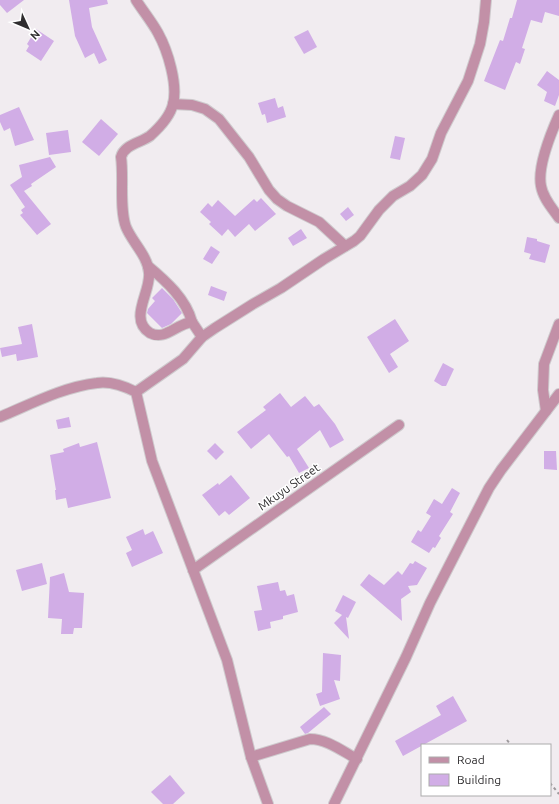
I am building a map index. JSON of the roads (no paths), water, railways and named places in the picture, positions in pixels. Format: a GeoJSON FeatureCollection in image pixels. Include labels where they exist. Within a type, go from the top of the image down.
{"type":"FeatureCollection","features":[{"type":"Feature","properties":{"kind":"street"},"geometry":{"type":"LineString","coordinates":[[136,0],[158,33],[172,66],[174,92],[173,104],[170,113],[157,130],[148,137],[124,150],[121,157],[123,216],[126,227],[148,266],[162,278],[177,295],[190,314],[192,322],[202,337]]}},
{"type":"Feature","properties":{"kind":"street"},"geometry":{"type":"LineString","coordinates":[[136,392],[183,359],[202,337],[230,318],[281,288],[324,258],[360,236],[379,210],[393,196],[410,186],[422,175],[432,159],[441,133],[468,81],[480,44],[486,0]]}},
{"type":"Feature","properties":{"kind":"street"},"geometry":{"type":"LineString","coordinates":[[173,104],[192,105],[205,109],[219,119],[249,157],[269,190],[277,199],[287,206],[319,222],[345,246]]}},
{"type":"Feature","properties":{"kind":"street"},"geometry":{"type":"LineString","coordinates":[[559,115],[543,158],[540,174],[544,196],[559,218]]}},
{"type":"Feature","properties":{"kind":"street"},"geometry":{"type":"LineString","coordinates":[[148,266],[148,285],[140,312],[144,327],[149,332],[163,336],[185,323],[192,322]]}},
{"type":"Feature","properties":{"kind":"street"},"geometry":{"type":"LineString","coordinates":[[546,411],[542,390],[544,364],[559,324]]}},
{"type":"Feature","properties":{"kind":"street"},"geometry":{"type":"LineString","coordinates":[[0,417],[67,390],[98,382],[122,385],[136,392]]}},
{"type":"Feature","properties":{"kind":"street"},"geometry":{"type":"LineString","coordinates":[[136,392],[152,461],[227,660],[251,757],[268,804]]}},
{"type":"Feature","properties":{"kind":"street"},"geometry":{"type":"LineString","coordinates":[[334,804],[406,658],[430,603],[489,488],[559,394]]}},
{"type":"Feature","properties":{"kind":"street","name":"Mkuyu Street"},"geometry":{"type":"LineString","coordinates":[[193,570],[400,425]]}},
{"type":"Feature","properties":{"kind":"street"},"geometry":{"type":"LineString","coordinates":[[251,757],[310,739],[315,739],[331,745],[357,759]]}}]}
